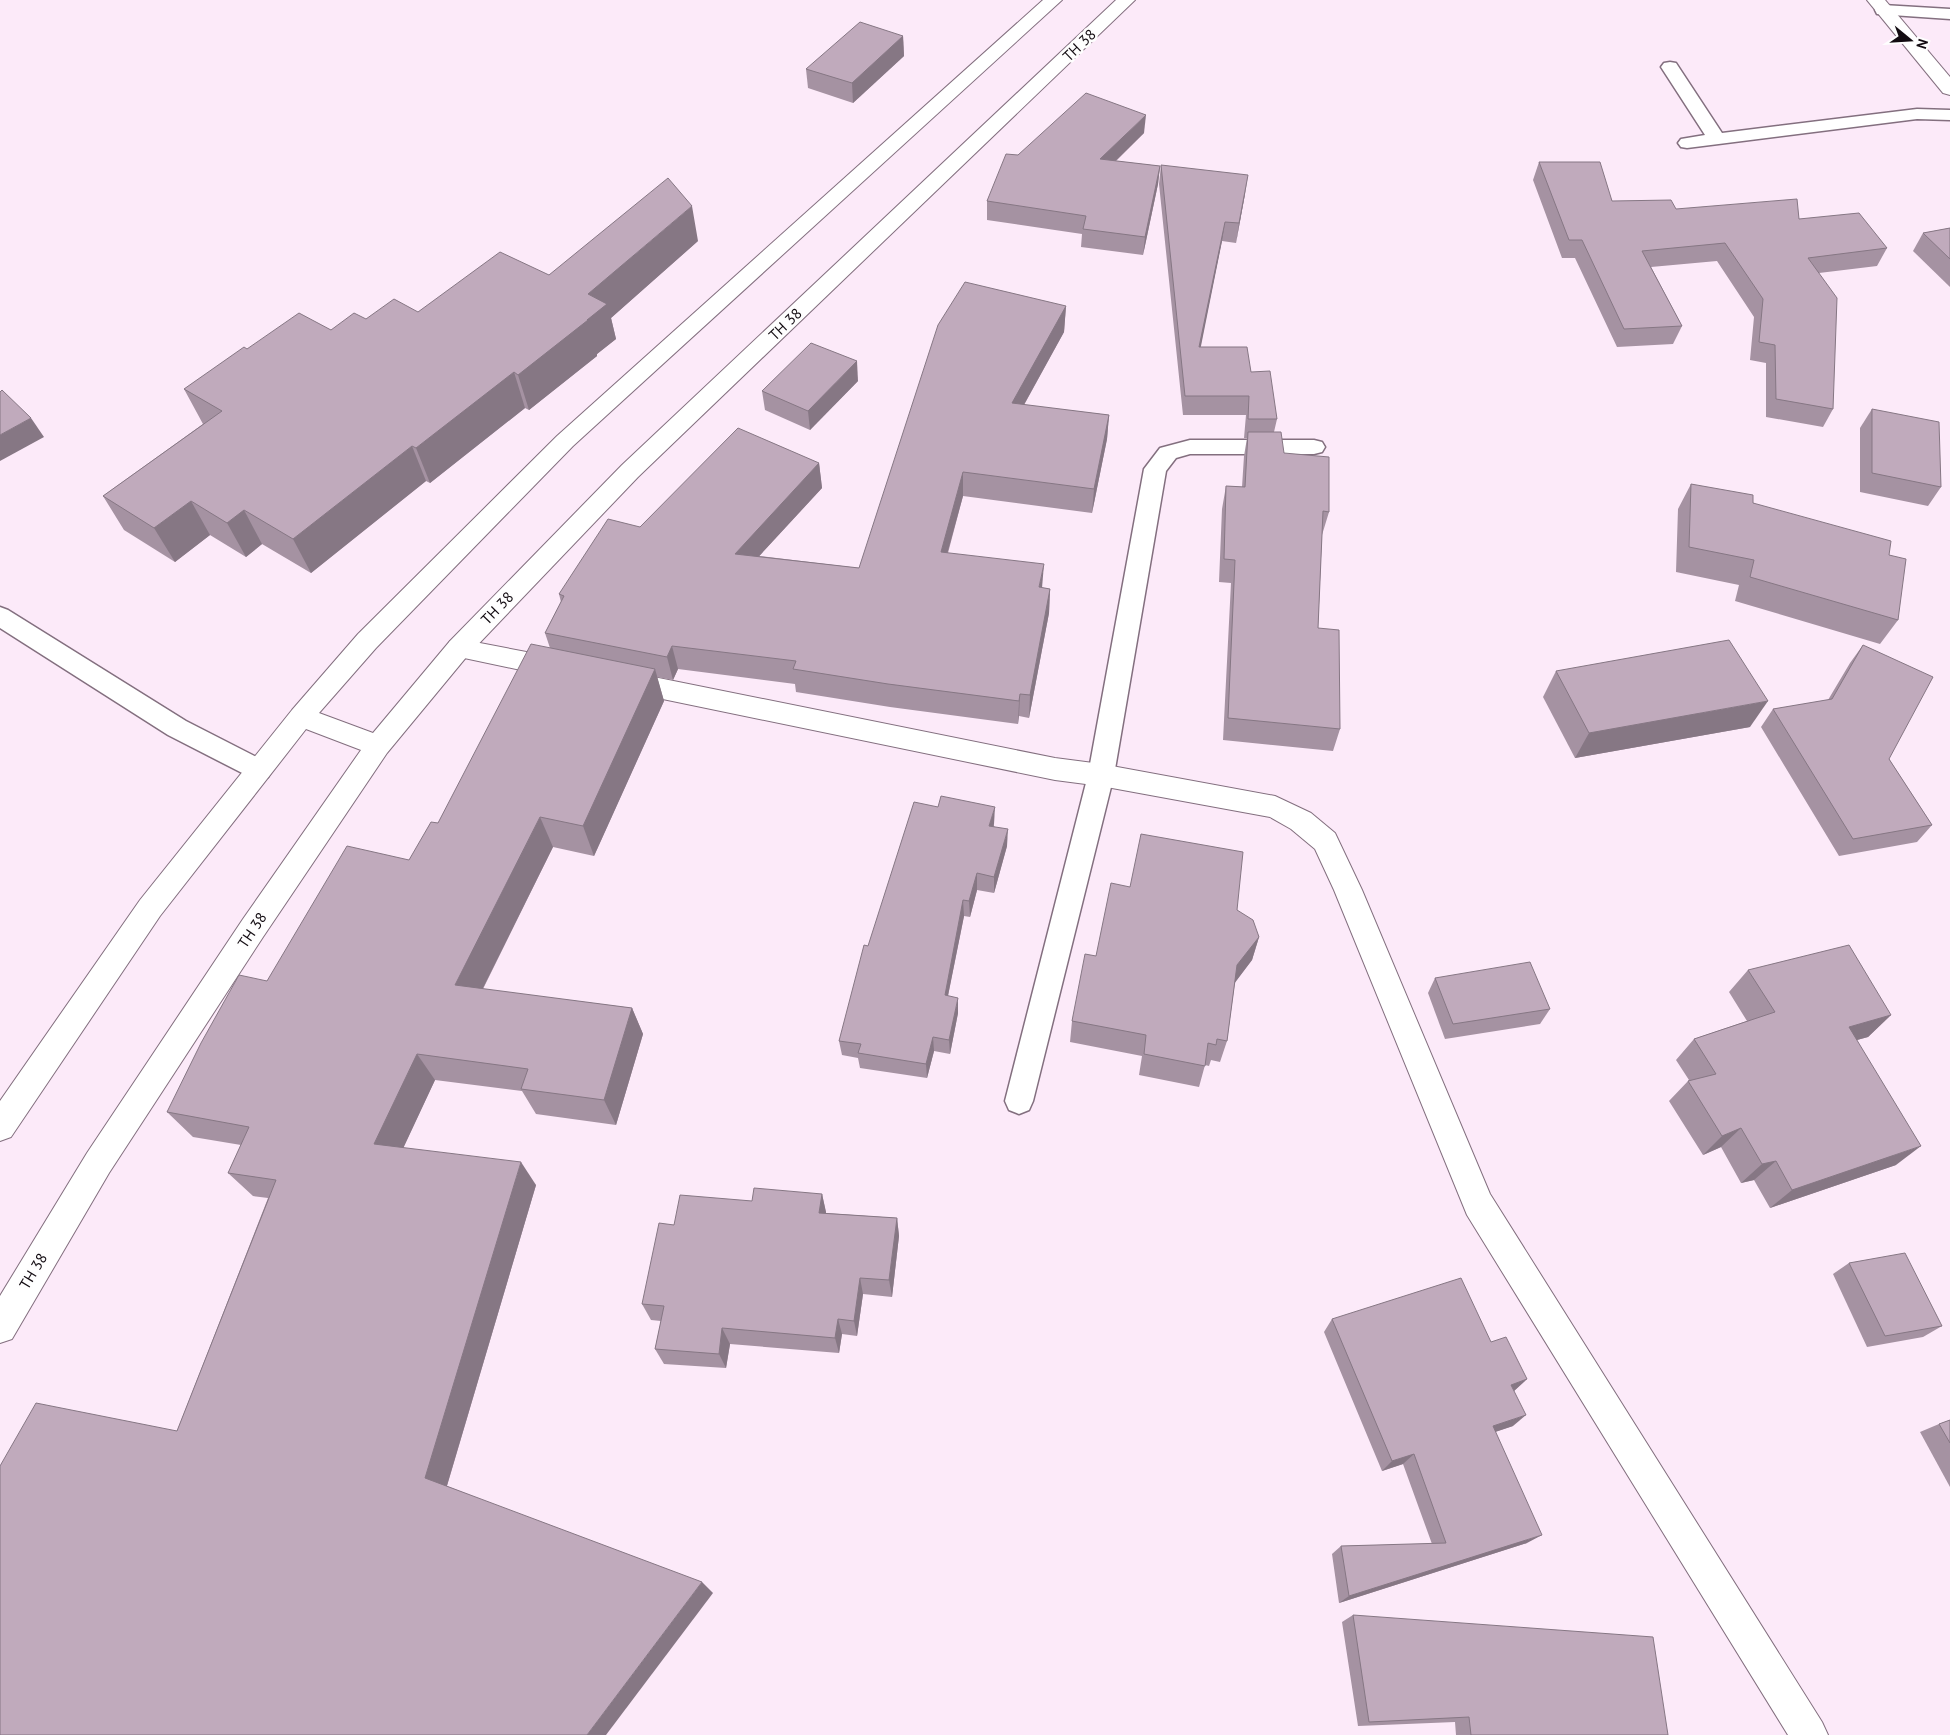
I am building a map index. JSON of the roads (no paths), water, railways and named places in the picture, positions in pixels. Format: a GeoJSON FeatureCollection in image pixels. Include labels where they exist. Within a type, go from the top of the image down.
{"type":"FeatureCollection","features":[{"type":"Feature","properties":{"kind":"street"},"geometry":{"type":"LineString","coordinates":[[0,1127],[150,908],[301,717],[367,641],[565,441],[1053,0]]}},
{"type":"Feature","properties":{"kind":"street","name":"TH 38"},"geometry":{"type":"LineString","coordinates":[[0,1326],[98,1163],[253,928],[378,746],[459,648],[630,470],[1126,0]]}},
{"type":"Feature","properties":{"kind":"street"},"geometry":{"type":"LineString","coordinates":[[1880,5],[1950,89]]}},
{"type":"Feature","properties":{"kind":"street"},"geometry":{"type":"LineString","coordinates":[[459,648],[1055,769],[1101,775],[1275,807],[1301,821],[1325,841],[1348,890],[1478,1204],[1809,1735]]}},
{"type":"Feature","properties":{"kind":"street"},"geometry":{"type":"LineString","coordinates":[[301,717],[378,746]]}},
{"type":"Feature","properties":{"kind":"lane"},"geometry":{"type":"LineString","coordinates":[[1880,5],[1950,14]]}},
{"type":"Feature","properties":{"kind":"lane"},"geometry":{"type":"LineString","coordinates":[[1670,67],[1717,140]]}},
{"type":"Feature","properties":{"kind":"lane"},"geometry":{"type":"LineString","coordinates":[[1687,143],[1917,114],[1950,115]]}},
{"type":"Feature","properties":{"kind":"lane"},"geometry":{"type":"LineString","coordinates":[[1019,1102],[1101,775],[1155,469],[1168,453],[1190,447],[1314,447]]}},
{"type":"Feature","properties":{"kind":"lane"},"geometry":{"type":"LineString","coordinates":[[0,616],[177,728],[259,770]]}}]}
